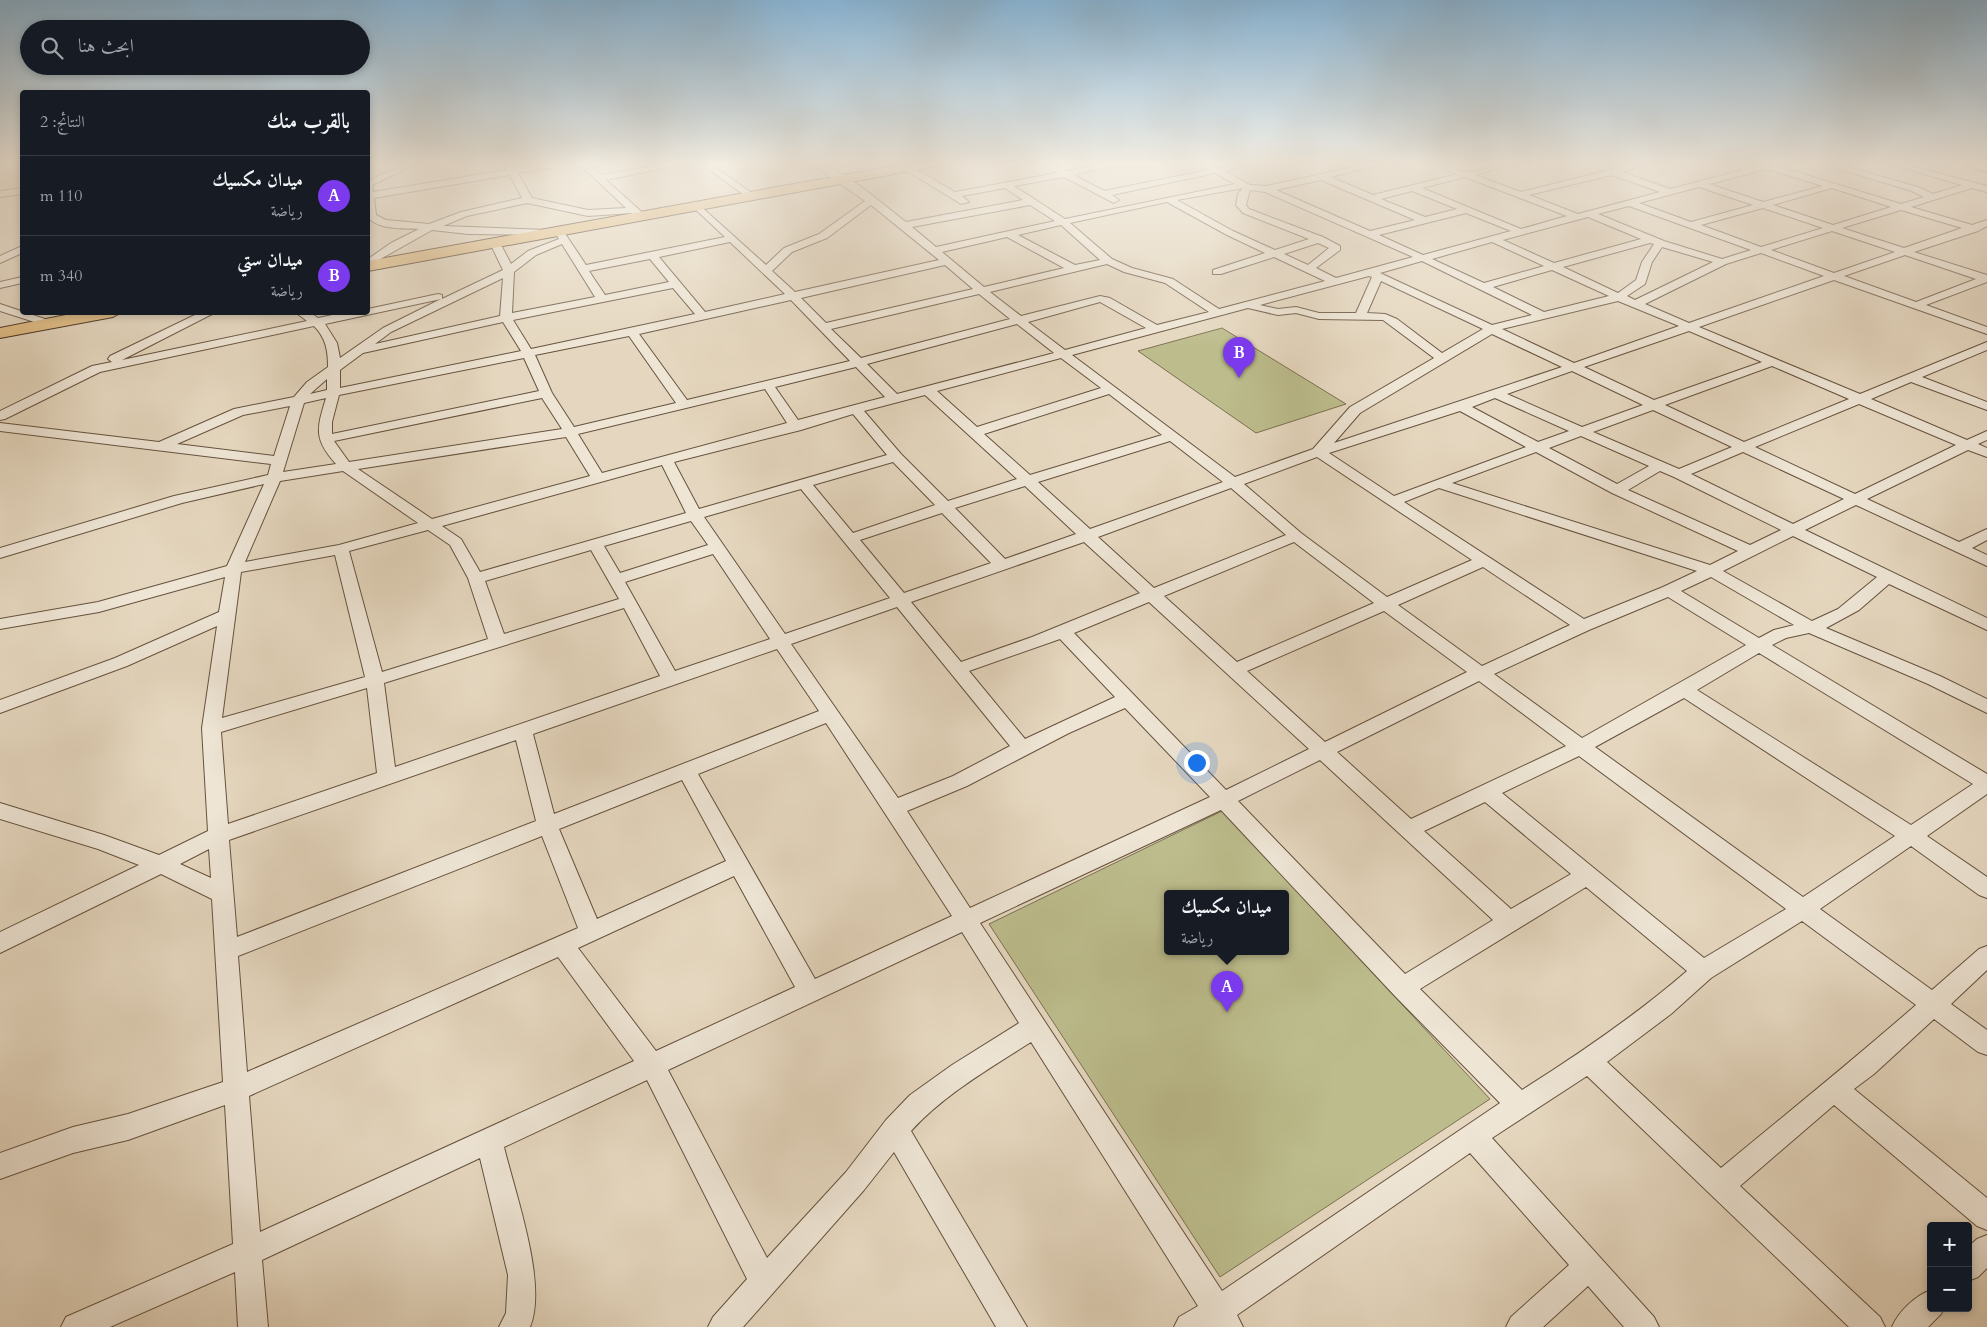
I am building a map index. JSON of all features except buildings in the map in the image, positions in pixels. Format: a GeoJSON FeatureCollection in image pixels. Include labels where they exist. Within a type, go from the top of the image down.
{"type":"FeatureCollection","features":[{"type":"Feature","properties":{"kind":"highway"},"geometry":{"type":"LineString","coordinates":[[370,264],[496,242],[557,235],[598,224]]}},
{"type":"Feature","properties":{"kind":"highway"},"geometry":{"type":"LineString","coordinates":[[0,333],[44,325],[72,316]]}},
{"type":"Feature","properties":{"kind":"street"},"geometry":{"type":"LineString","coordinates":[[399,224],[429,228],[557,235]]}},
{"type":"Feature","properties":{"kind":"street"},"geometry":{"type":"LineString","coordinates":[[370,263],[395,245],[439,224]]}},
{"type":"Feature","properties":{"kind":"street"},"geometry":{"type":"LineString","coordinates":[[716,224],[792,295],[895,400]]}},
{"type":"Feature","properties":{"kind":"street"},"geometry":{"type":"LineString","coordinates":[[766,271],[788,250],[823,236],[839,224]]}},
{"type":"Feature","properties":{"kind":"street"},"geometry":{"type":"LineString","coordinates":[[904,225],[910,224]]}},
{"type":"Feature","properties":{"kind":"street"},"geometry":{"type":"LineString","coordinates":[[936,250],[1052,224]]}},
{"type":"Feature","properties":{"kind":"street"},"geometry":{"type":"LineString","coordinates":[[1064,224],[1108,262],[1180,286],[1218,313]]}},
{"type":"Feature","properties":{"kind":"street"},"geometry":{"type":"LineString","coordinates":[[1212,224],[1230,234],[1310,268],[1337,282]]}},
{"type":"Feature","properties":{"kind":"street"},"geometry":{"type":"LineString","coordinates":[[1281,224],[1319,239],[1336,250],[1310,268]]}},
{"type":"Feature","properties":{"kind":"street"},"geometry":{"type":"LineString","coordinates":[[1346,224],[1484,286],[1545,317]]}},
{"type":"Feature","properties":{"kind":"street"},"geometry":{"type":"LineString","coordinates":[[1369,234],[1409,224]]}},
{"type":"Feature","properties":{"kind":"street"},"geometry":{"type":"LineString","coordinates":[[1501,224],[1521,232]]}},
{"type":"Feature","properties":{"kind":"street"},"geometry":{"type":"LineString","coordinates":[[0,624],[99,608],[234,569],[341,549],[598,478],[667,462],[1218,313],[1375,274],[1420,258],[1551,224]]}},
{"type":"Feature","properties":{"kind":"street"},"geometry":{"type":"LineString","coordinates":[[1609,224],[1722,262]]}},
{"type":"Feature","properties":{"kind":"street"},"geometry":{"type":"LineString","coordinates":[[1687,224],[1987,331]]}},
{"type":"Feature","properties":{"kind":"street"},"geometry":{"type":"LineString","coordinates":[[1690,225],[1694,224]]}},
{"type":"Feature","properties":{"kind":"street"},"geometry":{"type":"LineString","coordinates":[[1819,224],[1987,279]]}},
{"type":"Feature","properties":{"kind":"street"},"geometry":{"type":"LineString","coordinates":[[1636,304],[1722,262],[1844,224]]}},
{"type":"Feature","properties":{"kind":"street"},"geometry":{"type":"LineString","coordinates":[[1958,224],[1987,233]]}},
{"type":"Feature","properties":{"kind":"street"},"geometry":{"type":"LineString","coordinates":[[0,943],[217,836],[1086,536],[1318,452],[1461,406],[1984,224]]}},
{"type":"Feature","properties":{"kind":"street"},"geometry":{"type":"LineString","coordinates":[[904,225],[1017,320],[1234,483],[1296,536],[1387,605],[1987,1044]]}},
{"type":"Feature","properties":{"kind":"street"},"geometry":{"type":"LineString","coordinates":[[1007,233],[1074,269]]}},
{"type":"Feature","properties":{"kind":"street"},"geometry":{"type":"LineString","coordinates":[[557,235],[602,299]]}},
{"type":"Feature","properties":{"kind":"street"},"geometry":{"type":"LineString","coordinates":[[253,1327],[246,1253],[237,1089],[210,728],[234,569],[274,478],[298,400],[310,385],[398,324],[465,292],[509,277],[529,254],[557,235]]}},
{"type":"Feature","properties":{"kind":"street"},"geometry":{"type":"LineString","coordinates":[[583,270],[732,239]]}},
{"type":"Feature","properties":{"kind":"street"},"geometry":{"type":"LineString","coordinates":[[1218,272],[1319,239]]}},
{"type":"Feature","properties":{"kind":"street"},"geometry":{"type":"LineString","coordinates":[[1493,239],[1688,327],[1987,453]]}},
{"type":"Feature","properties":{"kind":"street"},"geometry":{"type":"LineString","coordinates":[[1484,286],[1656,241]]}},
{"type":"Feature","properties":{"kind":"street"},"geometry":{"type":"LineString","coordinates":[[1318,452],[1355,410],[1494,328],[1545,317],[1619,297],[1641,282],[1656,241]]}},
{"type":"Feature","properties":{"kind":"street"},"geometry":{"type":"LineString","coordinates":[[496,242],[509,277],[506,318],[528,353],[546,393],[598,478]]}},
{"type":"Feature","properties":{"kind":"street"},"geometry":{"type":"LineString","coordinates":[[0,246],[20,244]]}},
{"type":"Feature","properties":{"kind":"street"},"geometry":{"type":"LineString","coordinates":[[0,260],[20,250]]}},
{"type":"Feature","properties":{"kind":"street"},"geometry":{"type":"LineString","coordinates":[[652,255],[703,317]]}},
{"type":"Feature","properties":{"kind":"street"},"geometry":{"type":"LineString","coordinates":[[160,447],[223,418],[298,400],[703,317],[792,295],[949,261]]}},
{"type":"Feature","properties":{"kind":"street"},"geometry":{"type":"LineString","coordinates":[[823,326],[1108,262]]}},
{"type":"Feature","properties":{"kind":"street"},"geometry":{"type":"LineString","coordinates":[[1361,315],[1375,274]]}},
{"type":"Feature","properties":{"kind":"street"},"geometry":{"type":"LineString","coordinates":[[1375,274],[1494,328],[1987,561]]}},
{"type":"Feature","properties":{"kind":"street"},"geometry":{"type":"LineString","coordinates":[[1915,306],[1987,279]]}},
{"type":"Feature","properties":{"kind":"street"},"geometry":{"type":"LineString","coordinates":[[0,286],[20,281]]}},
{"type":"Feature","properties":{"kind":"street"},"geometry":{"type":"LineString","coordinates":[[357,352],[506,318],[677,284]]}},
{"type":"Feature","properties":{"kind":"street"},"geometry":{"type":"LineString","coordinates":[[370,311],[465,292]]}},
{"type":"Feature","properties":{"kind":"street"},"geometry":{"type":"LineString","coordinates":[[0,553],[133,511],[274,478],[571,432],[858,363],[1102,299],[1157,330]]}},
{"type":"Feature","properties":{"kind":"street"},"geometry":{"type":"LineString","coordinates":[[1249,306],[1278,312],[1296,310],[1319,316],[1378,316],[1393,321],[1442,358]]}},
{"type":"Feature","properties":{"kind":"street"},"geometry":{"type":"LineString","coordinates":[[0,308],[44,325]]}},
{"type":"Feature","properties":{"kind":"street"},"geometry":{"type":"LineString","coordinates":[[0,317],[17,314]]}},
{"type":"Feature","properties":{"kind":"street"},"geometry":{"type":"LineString","coordinates":[[0,416],[205,315]]}},
{"type":"Feature","properties":{"kind":"street"},"geometry":{"type":"LineString","coordinates":[[305,315],[318,322],[331,339],[335,357],[333,394],[324,418],[326,439],[346,467],[456,542],[476,578],[498,642]]}},
{"type":"Feature","properties":{"kind":"street"},"geometry":{"type":"LineString","coordinates":[[96,369],[352,315]]}},
{"type":"Feature","properties":{"kind":"street"},"geometry":{"type":"LineString","coordinates":[[0,337],[44,325]]}},
{"type":"Feature","properties":{"kind":"street"},"geometry":{"type":"LineString","coordinates":[[632,332],[684,405]]}},
{"type":"Feature","properties":{"kind":"street"},"geometry":{"type":"LineString","coordinates":[[1679,474],[1987,346]]}},
{"type":"Feature","properties":{"kind":"street"},"geometry":{"type":"LineString","coordinates":[[1394,501],[1438,483],[1773,362]]}},
{"type":"Feature","properties":{"kind":"street"},"geometry":{"type":"LineString","coordinates":[[1912,378],[1987,406]]}},
{"type":"Feature","properties":{"kind":"street"},"geometry":{"type":"LineString","coordinates":[[768,385],[796,427]]}},
{"type":"Feature","properties":{"kind":"street"},"geometry":{"type":"LineString","coordinates":[[976,432],[1109,390]]}},
{"type":"Feature","properties":{"kind":"street"},"geometry":{"type":"LineString","coordinates":[[929,391],[1030,481],[1086,536],[1509,921]]}},
{"type":"Feature","properties":{"kind":"street"},"geometry":{"type":"LineString","coordinates":[[326,439],[546,393]]}},
{"type":"Feature","properties":{"kind":"street"},"geometry":{"type":"LineString","coordinates":[[1496,394],[1660,465],[1987,625]]}},
{"type":"Feature","properties":{"kind":"street"},"geometry":{"type":"LineString","coordinates":[[1461,406],[1617,490],[1750,551]]}},
{"type":"Feature","properties":{"kind":"street"},"geometry":{"type":"LineString","coordinates":[[856,411],[896,457],[1002,565]]}},
{"type":"Feature","properties":{"kind":"street"},"geometry":{"type":"LineString","coordinates":[[0,427],[278,460]]}},
{"type":"Feature","properties":{"kind":"street"},"geometry":{"type":"LineString","coordinates":[[76,1327],[246,1253],[965,920],[1225,798],[1481,673],[1583,626],[1669,591],[1795,531],[1855,499],[1987,435]]}},
{"type":"Feature","properties":{"kind":"street"},"geometry":{"type":"LineString","coordinates":[[849,539],[944,507],[1171,436]]}},
{"type":"Feature","properties":{"kind":"street"},"geometry":{"type":"LineString","coordinates":[[1318,452],[1583,626]]}},
{"type":"Feature","properties":{"kind":"street"},"geometry":{"type":"LineString","coordinates":[[476,578],[896,457]]}},
{"type":"Feature","properties":{"kind":"street"},"geometry":{"type":"LineString","coordinates":[[667,462],[695,516],[894,808],[1223,1319]]}},
{"type":"Feature","properties":{"kind":"street"},"geometry":{"type":"LineString","coordinates":[[1617,490],[1660,465]]}},
{"type":"Feature","properties":{"kind":"street"},"geometry":{"type":"LineString","coordinates":[[804,483],[1022,749]]}},
{"type":"Feature","properties":{"kind":"street"},"geometry":{"type":"LineString","coordinates":[[1438,483],[1712,570],[1811,628],[1934,680],[1987,707]]}},
{"type":"Feature","properties":{"kind":"street"},"geometry":{"type":"LineString","coordinates":[[1960,548],[1987,534]]}},
{"type":"Feature","properties":{"kind":"street"},"geometry":{"type":"LineString","coordinates":[[958,670],[1296,536]]}},
{"type":"Feature","properties":{"kind":"street"},"geometry":{"type":"LineString","coordinates":[[595,544],[671,680]]}},
{"type":"Feature","properties":{"kind":"street"},"geometry":{"type":"LineString","coordinates":[[614,580],[718,548]]}},
{"type":"Feature","properties":{"kind":"street"},"geometry":{"type":"LineString","coordinates":[[341,549],[375,680],[387,777]]}},
{"type":"Feature","properties":{"kind":"street"},"geometry":{"type":"LineString","coordinates":[[1234,670],[1387,605],[1484,561]]}},
{"type":"Feature","properties":{"kind":"street"},"geometry":{"type":"LineString","coordinates":[[1408,830],[1582,746],[1788,630],[1811,628],[1840,615],[1865,598],[1888,576]]}},
{"type":"Feature","properties":{"kind":"street"},"geometry":{"type":"LineString","coordinates":[[1190,1327],[1223,1319],[1472,1136],[1588,1061],[1663,1006],[1703,971],[1802,910],[1987,784],[1669,591]]}},
{"type":"Feature","properties":{"kind":"street"},"geometry":{"type":"LineString","coordinates":[[210,728],[375,680],[628,601]]}},
{"type":"Feature","properties":{"kind":"street"},"geometry":{"type":"LineString","coordinates":[[0,707],[121,662],[228,614]]}},
{"type":"Feature","properties":{"kind":"street"},"geometry":{"type":"LineString","coordinates":[[1061,630],[1225,798],[1402,988],[1520,1106]]}},
{"type":"Feature","properties":{"kind":"street"},"geometry":{"type":"LineString","coordinates":[[1684,690],[1912,836],[1987,889]]}},
{"type":"Feature","properties":{"kind":"street"},"geometry":{"type":"LineString","coordinates":[[894,808],[960,781],[1071,724],[1128,699]]}},
{"type":"Feature","properties":{"kind":"street"},"geometry":{"type":"LineString","coordinates":[[226,950],[830,714]]}},
{"type":"Feature","properties":{"kind":"street"},"geometry":{"type":"LineString","coordinates":[[523,731],[547,824],[591,932]]}},
{"type":"Feature","properties":{"kind":"street"},"geometry":{"type":"LineString","coordinates":[[686,770],[810,992]]}},
{"type":"Feature","properties":{"kind":"street"},"geometry":{"type":"LineString","coordinates":[[1487,792],[1586,876],[1703,971]]}},
{"type":"Feature","properties":{"kind":"street"},"geometry":{"type":"LineString","coordinates":[[0,811],[104,843],[163,864],[221,893]]}},
{"type":"Feature","properties":{"kind":"street"},"geometry":{"type":"LineString","coordinates":[[0,1166],[73,1140],[128,1127],[237,1089],[562,945],[739,864]]}},
{"type":"Feature","properties":{"kind":"street"},"geometry":{"type":"LineString","coordinates":[[1402,988],[1509,921],[1586,876]]}},
{"type":"Feature","properties":{"kind":"street"},"geometry":{"type":"LineString","coordinates":[[562,945],[652,1065],[764,1282]]}},
{"type":"Feature","properties":{"kind":"street"},"geometry":{"type":"LineString","coordinates":[[1720,1186],[1834,1089],[1865,1066],[1987,956]]}},
{"type":"Feature","properties":{"kind":"street"},"geometry":{"type":"LineString","coordinates":[[724,1327],[855,1180],[895,1129],[919,1104],[961,1073],[1033,1026]]}},
{"type":"Feature","properties":{"kind":"street"},"geometry":{"type":"LineString","coordinates":[[1588,1061],[1870,1327]]}},
{"type":"Feature","properties":{"kind":"street"},"geometry":{"type":"LineString","coordinates":[[1834,1089],[1987,1216]]}},
{"type":"Feature","properties":{"kind":"street"},"geometry":{"type":"LineString","coordinates":[[895,1129],[1012,1327]]}},
{"type":"Feature","properties":{"kind":"street"},"geometry":{"type":"LineString","coordinates":[[1472,1136],[1644,1327]]}},
{"type":"Feature","properties":{"kind":"street"},"geometry":{"type":"LineString","coordinates":[[489,1140],[522,1275],[520,1317],[514,1327]]}},
{"type":"Feature","properties":{"kind":"street"},"geometry":{"type":"LineString","coordinates":[[1972,1263],[1987,1249]]}},
{"type":"Feature","properties":{"kind":"street"},"geometry":{"type":"LineString","coordinates":[[1521,1327],[1589,1266]]}},
{"type":"Feature","properties":{"kind":"street"},"geometry":{"type":"LineString","coordinates":[[1907,1327],[1927,1308]]}},
{"type":"Feature","properties":{"kind":"green space"},"geometry":{"type":"Polygon","coordinates":[[[1222,328],[1346,404],[1256,433],[1138,351],[1222,328]]]}},
{"type":"Feature","properties":{"kind":"green space"},"geometry":{"type":"Polygon","coordinates":[[[1222,811],[1490,1099],[1220,1277],[989,924],[1222,811]]]}},
{"type":"Feature","properties":{"kind":"place","name":"ميدان ستي"},"geometry":{"type":"Point","coordinates":[1239,378]}},
{"type":"Feature","properties":{"kind":"place","name":"ميدان مكسيك"},"geometry":{"type":"Point","coordinates":[1227,1012]}}]}
